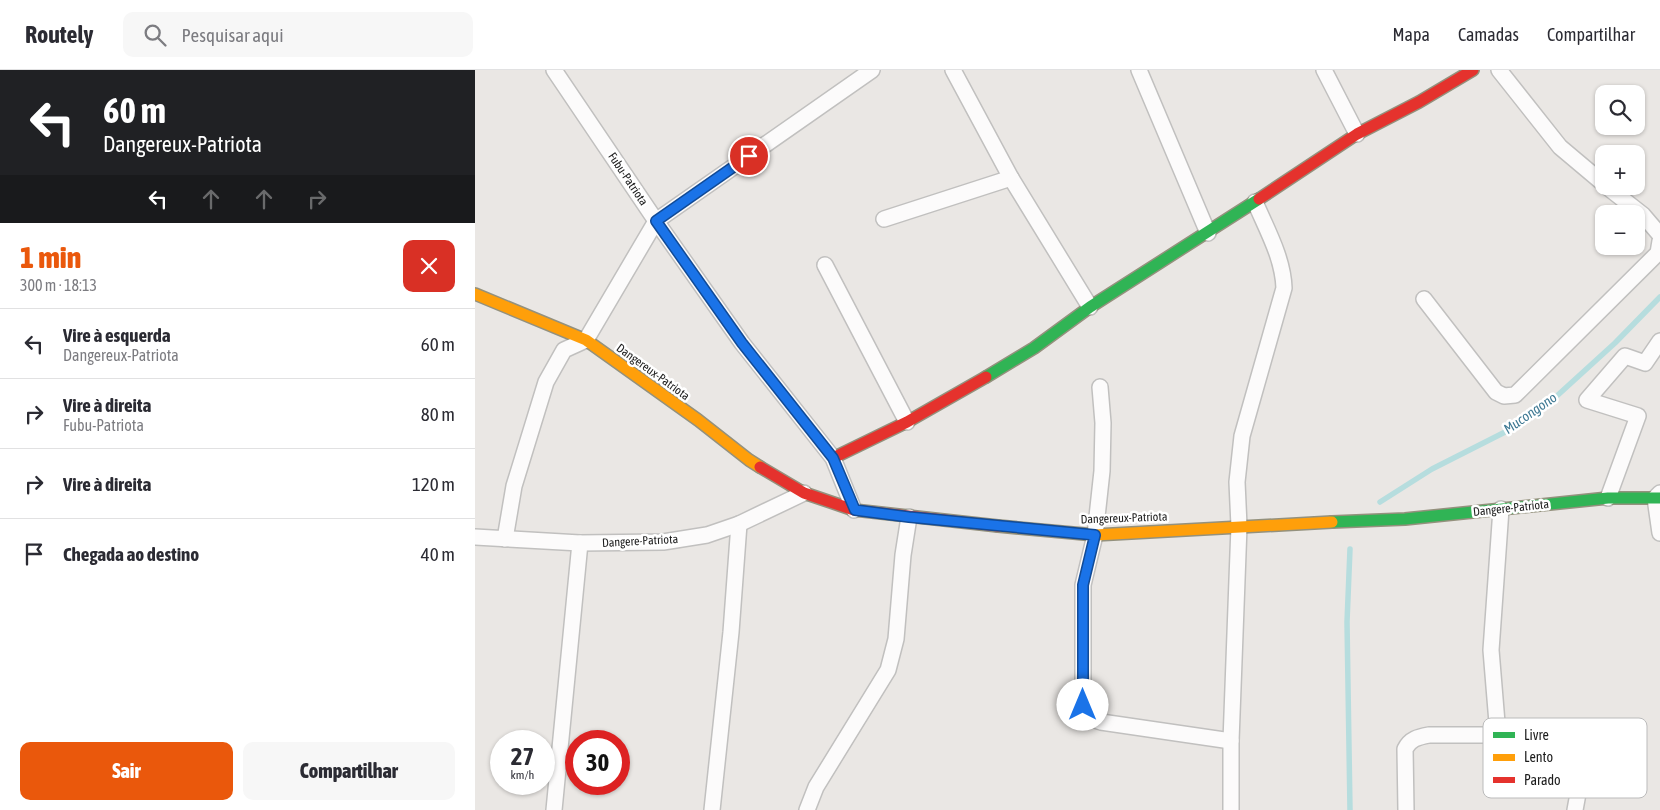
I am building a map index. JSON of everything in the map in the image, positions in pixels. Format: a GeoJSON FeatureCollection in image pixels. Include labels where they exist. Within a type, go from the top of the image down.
{"type":"FeatureCollection","features":[{"type":"Feature","properties":{"kind":"street","name":"Fubu-Patriota"},"geometry":{"type":"LineString","coordinates":[[554,70],[656,221],[742,343],[833,458],[855,510]]}},
{"type":"Feature","properties":{"kind":"street"},"geometry":{"type":"LineString","coordinates":[[505,539],[514,486],[546,382],[564,350],[586,340],[656,221],[872,70]]}},
{"type":"Feature","properties":{"kind":"street"},"geometry":{"type":"LineString","coordinates":[[953,70],[1011,178],[1090,307]]}},
{"type":"Feature","properties":{"kind":"street"},"geometry":{"type":"LineString","coordinates":[[1139,70],[1208,233]]}},
{"type":"Feature","properties":{"kind":"street"},"geometry":{"type":"LineString","coordinates":[[1324,70],[1357,134]]}},
{"type":"Feature","properties":{"kind":"street"},"geometry":{"type":"LineString","coordinates":[[833,458],[907,422],[1034,348],[1090,307],[1208,233],[1357,134],[1419,102],[1473,70]]}},
{"type":"Feature","properties":{"kind":"street"},"geometry":{"type":"LineString","coordinates":[[1499,70],[1560,147],[1595,177]]}},
{"type":"Feature","properties":{"kind":"street"},"geometry":{"type":"LineString","coordinates":[[884,219],[1011,178]]}},
{"type":"Feature","properties":{"kind":"street"},"geometry":{"type":"LineString","coordinates":[[1618,195],[1643,215],[1660,235]]}},
{"type":"Feature","properties":{"kind":"street"},"geometry":{"type":"LineString","coordinates":[[1231,810],[1231,741],[1239,526],[1237,482],[1242,436],[1284,288],[1279,260],[1255,202]]}},
{"type":"Feature","properties":{"kind":"street"},"geometry":{"type":"LineString","coordinates":[[1424,299],[1495,392],[1504,396],[1515,395],[1659,253],[1660,241]]}},
{"type":"Feature","properties":{"kind":"street"},"geometry":{"type":"LineString","coordinates":[[825,265],[907,422]]}},
{"type":"Feature","properties":{"kind":"street","name":"Dangereux-Patriota"},"geometry":{"type":"LineString","coordinates":[[475,294],[586,340],[698,420],[749,460],[804,493]]}},
{"type":"Feature","properties":{"kind":"street"},"geometry":{"type":"LineString","coordinates":[[1608,498],[1638,416],[1587,400],[1625,356],[1645,363],[1660,341]]}},
{"type":"Feature","properties":{"kind":"street"},"geometry":{"type":"LineString","coordinates":[[1100,387],[1103,422],[1102,471],[1095,535],[1083,585],[1083,705],[1085,712],[1091,719],[1101,722],[1231,741]]}},
{"type":"Feature","properties":{"kind":"street"},"geometry":{"type":"LineString","coordinates":[[804,493],[855,510]]}},
{"type":"Feature","properties":{"kind":"street","name":"Dangere-Patriota"},"geometry":{"type":"LineString","coordinates":[[475,537],[580,543],[663,542],[707,535],[739,524],[804,493]]}},
{"type":"Feature","properties":{"kind":"street"},"geometry":{"type":"LineString","coordinates":[[1658,496],[1660,533]]}},
{"type":"Feature","properties":{"kind":"street","name":"Dangere-Patriota"},"geometry":{"type":"LineString","coordinates":[[1366,520],[1405,519],[1608,498],[1658,496]]}},
{"type":"Feature","properties":{"kind":"street"},"geometry":{"type":"LineString","coordinates":[[1496,718],[1491,650],[1501,509]]}},
{"type":"Feature","properties":{"kind":"street","name":"Dangereux-Patriota"},"geometry":{"type":"LineString","coordinates":[[855,510],[1095,535],[1366,520]]}},
{"type":"Feature","properties":{"kind":"street"},"geometry":{"type":"LineString","coordinates":[[807,810],[816,787],[888,670],[896,639],[903,555],[909,517]]}},
{"type":"Feature","properties":{"kind":"street"},"geometry":{"type":"LineString","coordinates":[[712,810],[731,632],[739,524]]}},
{"type":"Feature","properties":{"kind":"street"},"geometry":{"type":"LineString","coordinates":[[554,810],[580,543]]}},
{"type":"Feature","properties":{"kind":"street"},"geometry":{"type":"LineString","coordinates":[[1406,810],[1405,749],[1408,743],[1414,739],[1429,735],[1483,735]]}},
{"type":"Feature","properties":{"kind":"waterway","name":"Mucongono"},"geometry":{"type":"LineString","coordinates":[[1380,502],[1432,469],[1511,429],[1548,404],[1615,343],[1660,297]]}},
{"type":"Feature","properties":{"kind":"waterway","name":"Mucongono"},"geometry":{"type":"LineString","coordinates":[[1350,549],[1347,622],[1350,810]]}},
{"type":"Feature","properties":{"kind":"traffic: fast"},"geometry":{"type":"LineString","coordinates":[[986,377],[1034,348],[1090,307],[1259,199]]}},
{"type":"Feature","properties":{"kind":"traffic: fast"},"geometry":{"type":"LineString","coordinates":[[1332,522],[1405,519],[1608,498],[1660,498]]}},
{"type":"Feature","properties":{"kind":"traffic: slow"},"geometry":{"type":"LineString","coordinates":[[475,294],[586,340],[760,467]]}},
{"type":"Feature","properties":{"kind":"traffic: slow"},"geometry":{"type":"LineString","coordinates":[[998,526],[1095,535],[1332,522]]}},
{"type":"Feature","properties":{"kind":"traffic: jam"},"geometry":{"type":"LineString","coordinates":[[1259,199],[1357,134],[1419,102],[1473,70]]}},
{"type":"Feature","properties":{"kind":"traffic: jam"},"geometry":{"type":"LineString","coordinates":[[833,458],[907,422],[986,377]]}},
{"type":"Feature","properties":{"kind":"traffic: jam"},"geometry":{"type":"LineString","coordinates":[[760,467],[804,493],[854,510],[998,526]]}},
{"type":"Feature","properties":{"kind":"route"},"geometry":{"type":"LineString","coordinates":[[749,156],[656,221],[742,343],[833,458],[855,510],[1095,535],[1083,585],[1083,705]]}}]}
